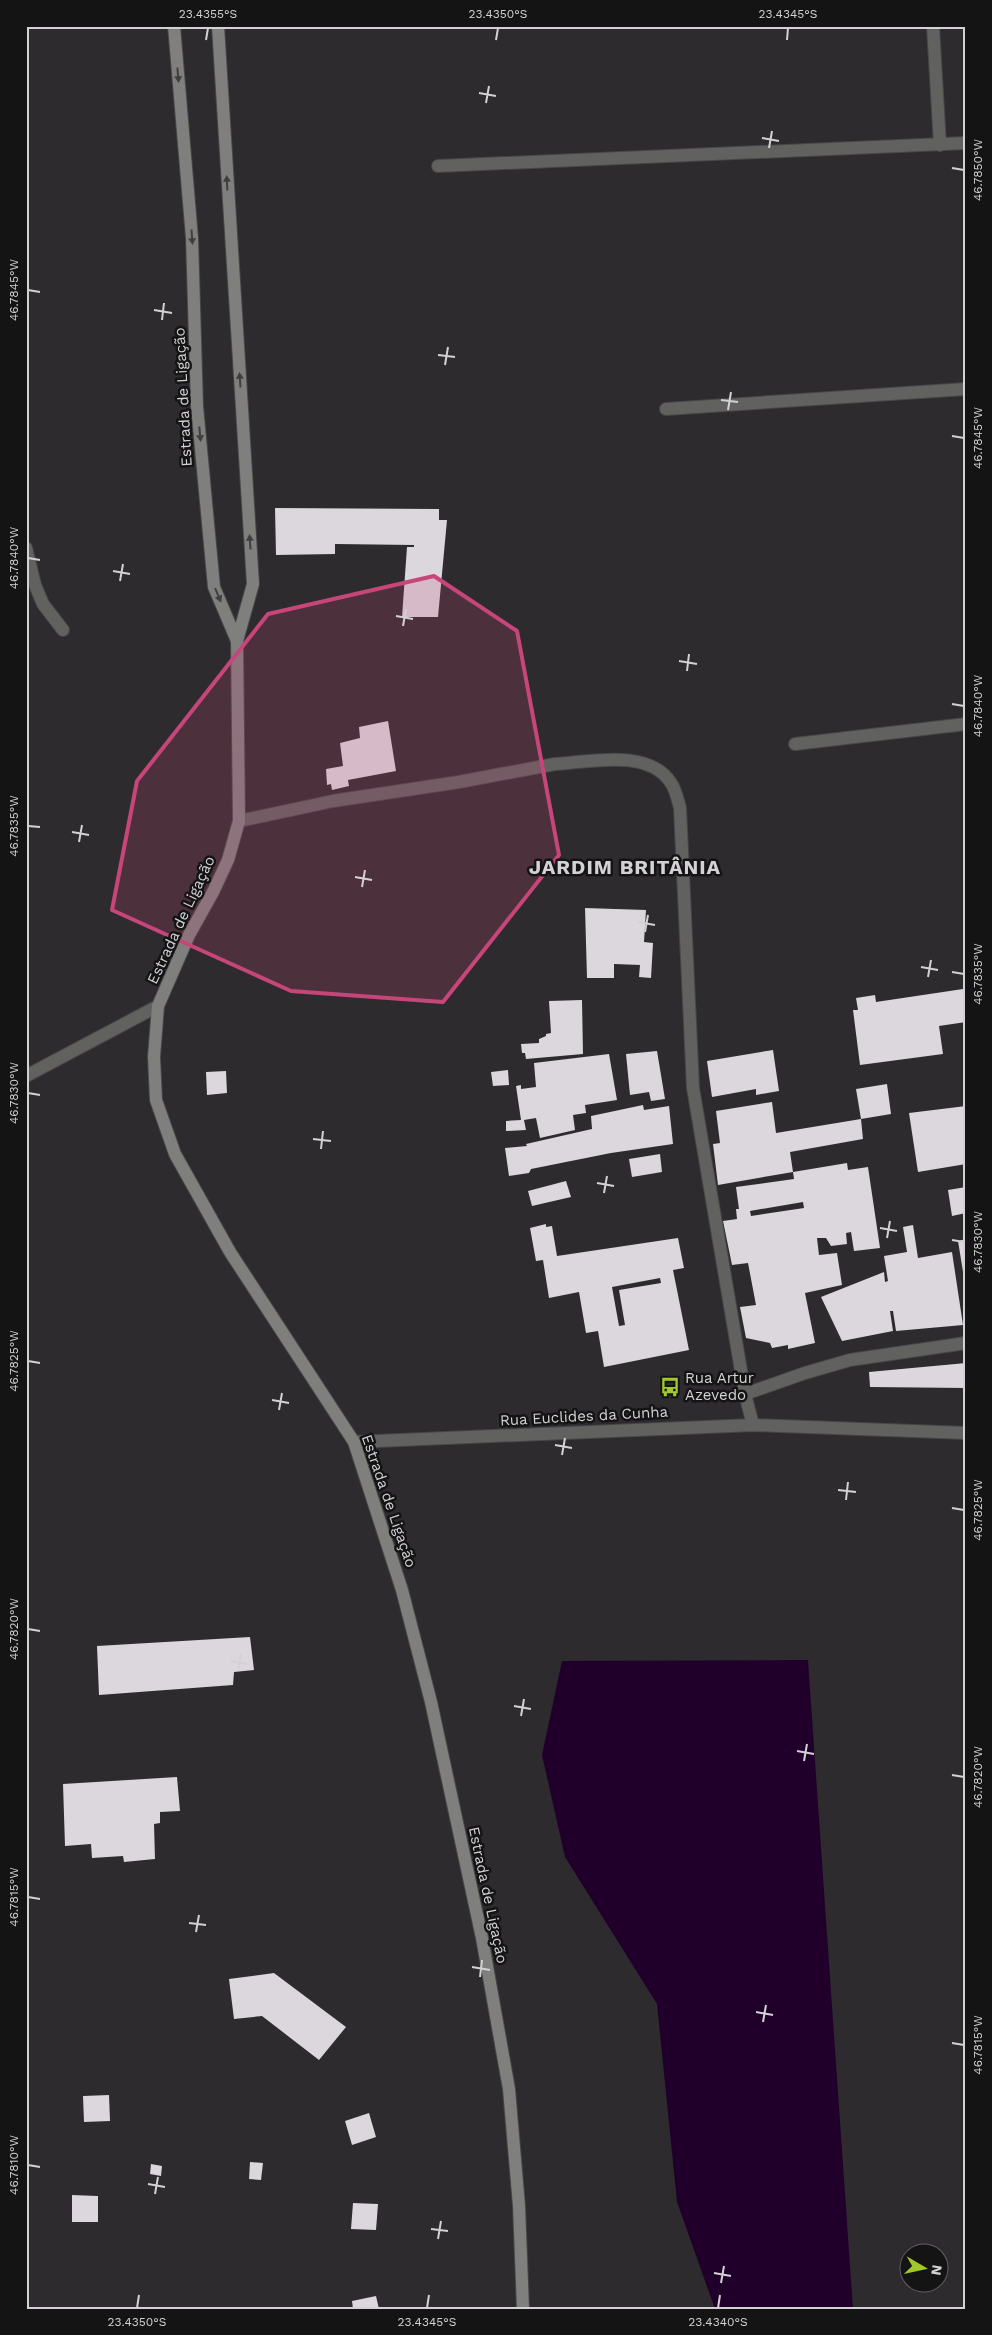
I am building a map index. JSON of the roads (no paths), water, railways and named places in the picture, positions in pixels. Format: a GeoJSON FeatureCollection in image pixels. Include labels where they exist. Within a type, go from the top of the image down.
{"type":"FeatureCollection","features":[{"type":"Feature","properties":{"kind":"main road","name":"Estrada de Ligação"},"geometry":{"type":"LineString","coordinates":[[174,26],[192,238],[197,406],[214,587],[237,641]]}},
{"type":"Feature","properties":{"kind":"main road","name":"Estrada de Ligação"},"geometry":{"type":"LineString","coordinates":[[218,26],[253,584],[237,641],[239,822],[228,860],[189,935],[158,1006],[154,1057],[156,1100],[175,1154],[230,1252],[354,1442],[410,1618],[431,1702],[482,1938],[509,2089],[519,2206],[523,2309]]}},
{"type":"Feature","properties":{"kind":"street"},"geometry":{"type":"LineString","coordinates":[[933,26],[940,144]]}},
{"type":"Feature","properties":{"kind":"street"},"geometry":{"type":"LineString","coordinates":[[438,166],[966,143]]}},
{"type":"Feature","properties":{"kind":"street"},"geometry":{"type":"LineString","coordinates":[[666,409],[966,389]]}},
{"type":"Feature","properties":{"kind":"street"},"geometry":{"type":"LineString","coordinates":[[27,548],[35,585],[44,604],[62,630]]}},
{"type":"Feature","properties":{"kind":"street"},"geometry":{"type":"LineString","coordinates":[[794,744],[966,724]]}},
{"type":"Feature","properties":{"kind":"street"},"geometry":{"type":"LineString","coordinates":[[239,822],[333,801],[459,782],[554,764],[624,759],[649,763],[671,782],[680,808],[692,1088],[745,1394],[753,1425]]}},
{"type":"Feature","properties":{"kind":"street"},"geometry":{"type":"LineString","coordinates":[[26,1076],[158,1006]]}},
{"type":"Feature","properties":{"kind":"street"},"geometry":{"type":"LineString","coordinates":[[745,1394],[850,1360],[966,1343]]}},
{"type":"Feature","properties":{"kind":"street","name":"Rua Euclides da Cunha"},"geometry":{"type":"LineString","coordinates":[[354,1442],[753,1425],[966,1433]]}},
{"type":"Feature","properties":{"kind":"place","name":"Rua Artur Azevedo"},"geometry":{"type":"Point","coordinates":[670,1387]}},
{"type":"Feature","properties":{"kind":"district","name":"JARDIM BRITÂNIA"},"geometry":{"type":"Point","coordinates":[625,867]}}]}
